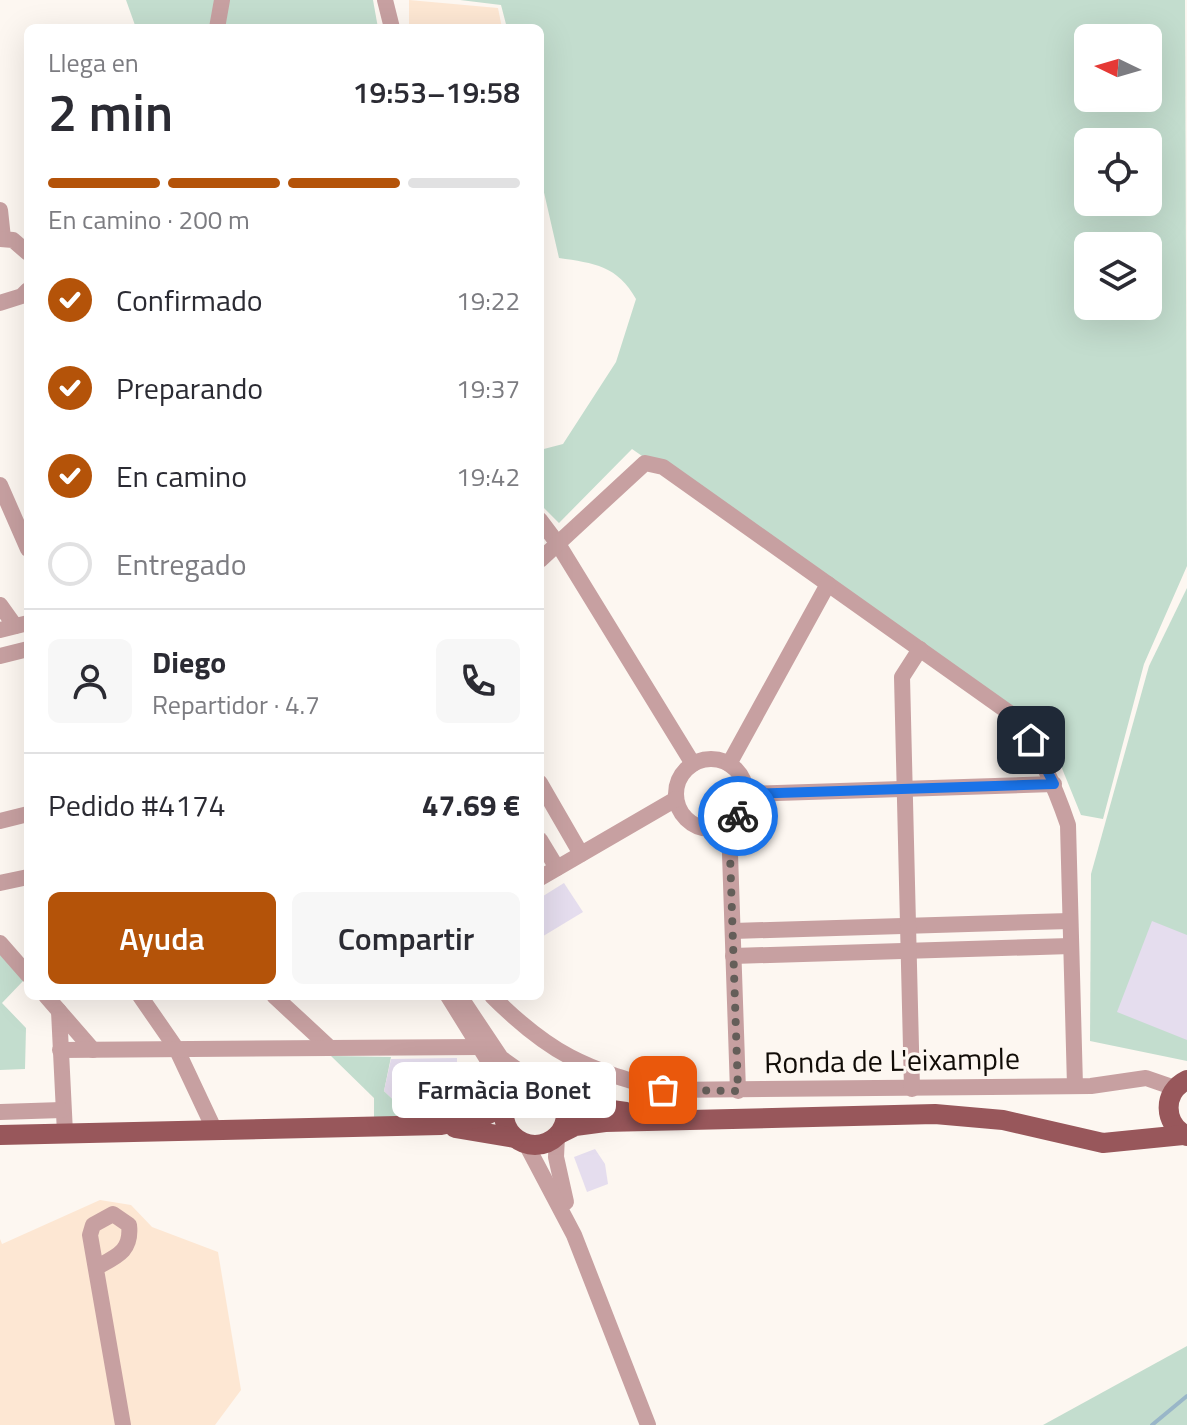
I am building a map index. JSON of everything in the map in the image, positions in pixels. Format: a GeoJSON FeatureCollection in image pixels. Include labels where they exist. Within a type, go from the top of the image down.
{"type":"FeatureCollection","features":[{"type":"Feature","properties":{"kind":"main road"},"geometry":{"type":"LineString","coordinates":[[0,1135],[441,1125],[482,1117],[505,1104],[515,1090],[536,1083],[549,1086],[583,1106],[670,1119]]}},
{"type":"Feature","properties":{"kind":"main road"},"geometry":{"type":"LineString","coordinates":[[1177,1090],[1170,1120],[1185,1136]]}},
{"type":"Feature","properties":{"kind":"main road"},"geometry":{"type":"LineString","coordinates":[[1137,1137],[1157,1120],[1177,1090]]}},
{"type":"Feature","properties":{"kind":"main road"},"geometry":{"type":"LineString","coordinates":[[559,1135],[567,1117],[561,1095]]}},
{"type":"Feature","properties":{"kind":"main road"},"geometry":{"type":"LineString","coordinates":[[505,1104],[504,1122],[520,1141]]}},
{"type":"Feature","properties":{"kind":"main road"},"geometry":{"type":"LineString","coordinates":[[441,1125],[538,1145],[591,1123],[935,1114],[1003,1120],[1103,1143],[1137,1137],[1185,1136]]}},
{"type":"Feature","properties":{"kind":"street"},"geometry":{"type":"LineString","coordinates":[[218,24],[222,0]]}},
{"type":"Feature","properties":{"kind":"street"},"geometry":{"type":"LineString","coordinates":[[385,0],[391,24]]}},
{"type":"Feature","properties":{"kind":"street"},"geometry":{"type":"LineString","coordinates":[[0,210],[1,239],[24,248]]}},
{"type":"Feature","properties":{"kind":"street"},"geometry":{"type":"LineString","coordinates":[[0,303],[24,297]]}},
{"type":"Feature","properties":{"kind":"street"},"geometry":{"type":"LineString","coordinates":[[544,556],[645,463],[663,467],[1011,714],[1031,740],[1054,784],[1068,825],[1075,1086]]}},
{"type":"Feature","properties":{"kind":"street"},"geometry":{"type":"LineString","coordinates":[[0,485],[24,540]]}},
{"type":"Feature","properties":{"kind":"street"},"geometry":{"type":"LineString","coordinates":[[544,525],[693,764]]}},
{"type":"Feature","properties":{"kind":"street"},"geometry":{"type":"LineString","coordinates":[[729,764],[828,584]]}},
{"type":"Feature","properties":{"kind":"street"},"geometry":{"type":"LineString","coordinates":[[0,605],[14,627]]}},
{"type":"Feature","properties":{"kind":"street"},"geometry":{"type":"LineString","coordinates":[[912,1089],[902,677],[920,649]]}},
{"type":"Feature","properties":{"kind":"street"},"geometry":{"type":"LineString","coordinates":[[0,656],[24,650]]}},
{"type":"Feature","properties":{"kind":"street"},"geometry":{"type":"LineString","coordinates":[[718,760],[729,764],[744,780],[746,794],[742,812],[721,828],[701,828],[687,821],[676,799],[677,783],[693,764],[718,760]]}},
{"type":"Feature","properties":{"kind":"street"},"geometry":{"type":"LineString","coordinates":[[746,794],[1054,784]]}},
{"type":"Feature","properties":{"kind":"street"},"geometry":{"type":"LineString","coordinates":[[544,790],[581,854]]}},
{"type":"Feature","properties":{"kind":"street"},"geometry":{"type":"LineString","coordinates":[[544,876],[676,799]]}},
{"type":"Feature","properties":{"kind":"street"},"geometry":{"type":"LineString","coordinates":[[0,821],[24,815]]}},
{"type":"Feature","properties":{"kind":"street"},"geometry":{"type":"LineString","coordinates":[[729,824],[738,1091]]}},
{"type":"Feature","properties":{"kind":"street"},"geometry":{"type":"LineString","coordinates":[[544,847],[557,868]]}},
{"type":"Feature","properties":{"kind":"street"},"geometry":{"type":"LineString","coordinates":[[0,883],[24,878]]}},
{"type":"Feature","properties":{"kind":"street"},"geometry":{"type":"LineString","coordinates":[[733,931],[1070,921]]}},
{"type":"Feature","properties":{"kind":"street"},"geometry":{"type":"LineString","coordinates":[[0,943],[24,970]]}},
{"type":"Feature","properties":{"kind":"street"},"geometry":{"type":"LineString","coordinates":[[733,956],[1071,946]]}},
{"type":"Feature","properties":{"kind":"street"},"geometry":{"type":"LineString","coordinates":[[49,1000],[93,1050]]}},
{"type":"Feature","properties":{"kind":"street"},"geometry":{"type":"LineString","coordinates":[[143,1000],[176,1048],[215,1131]]}},
{"type":"Feature","properties":{"kind":"street"},"geometry":{"type":"LineString","coordinates":[[278,1000],[328,1046]]}},
{"type":"Feature","properties":{"kind":"street"},"geometry":{"type":"LineString","coordinates":[[450,1000],[504,1089],[505,1104]]}},
{"type":"Feature","properties":{"kind":"street"},"geometry":{"type":"LineString","coordinates":[[463,1000],[501,1058],[536,1083]]}},
{"type":"Feature","properties":{"kind":"street","name":"Ronda de L'eixample"},"geometry":{"type":"LineString","coordinates":[[497,1000],[553,1050],[599,1072],[663,1090],[1075,1086],[1146,1078],[1177,1090]]}},
{"type":"Feature","properties":{"kind":"street"},"geometry":{"type":"LineString","coordinates":[[59,1011],[65,1133]]}},
{"type":"Feature","properties":{"kind":"street"},"geometry":{"type":"LineString","coordinates":[[60,1050],[479,1047]]}},
{"type":"Feature","properties":{"kind":"street"},"geometry":{"type":"LineString","coordinates":[[0,1112],[62,1110]]}},
{"type":"Feature","properties":{"kind":"street"},"geometry":{"type":"LineString","coordinates":[[559,1135],[558,1173],[574,1235],[648,1425]]}},
{"type":"Feature","properties":{"kind":"street"},"geometry":{"type":"LineString","coordinates":[[520,1141],[574,1235]]}},
{"type":"Feature","properties":{"kind":"street"},"geometry":{"type":"LineString","coordinates":[[99,1266],[123,1425]]}},
{"type":"Feature","properties":{"kind":"shaded area"},"geometry":{"type":"Polygon","coordinates":[[[409,0],[498,8],[501,24],[409,24],[409,0]]]}},
{"type":"Feature","properties":{"kind":"shaded area"},"geometry":{"type":"Polygon","coordinates":[[[100,1200],[131,1205],[152,1227],[218,1252],[241,1390],[215,1425],[0,1425],[0,1239],[2,1244],[100,1200]]]}},
{"type":"Feature","properties":{"kind":"green space"},"geometry":{"type":"Polygon","coordinates":[[[126,0],[373,0],[377,24],[135,24],[126,0]]]}},
{"type":"Feature","properties":{"kind":"green space"},"geometry":{"type":"Polygon","coordinates":[[[460,0],[1185,0],[1187,566],[1144,664],[1103,819],[1081,815],[1050,739],[632,449],[559,523],[544,508],[544,449],[563,444],[616,362],[636,299],[621,279],[604,268],[559,258],[544,192],[544,24],[506,24],[501,5],[460,0]]]}},
{"type":"Feature","properties":{"kind":"green space"},"geometry":{"type":"Polygon","coordinates":[[[1187,588],[1187,1061],[1090,1041],[1091,874],[1149,666],[1187,588]]]}},
{"type":"Feature","properties":{"kind":"green space"},"geometry":{"type":"Polygon","coordinates":[[[0,953],[24,980],[2,1003],[26,1028],[25,1069],[0,1070],[0,953]]]}},
{"type":"Feature","properties":{"kind":"green space"},"geometry":{"type":"Polygon","coordinates":[[[331,1056],[391,1057],[384,1091],[416,1121],[374,1121],[374,1098],[331,1056]]]}},
{"type":"Feature","properties":{"kind":"green space"},"geometry":{"type":"Polygon","coordinates":[[[1187,1346],[1187,1425],[1043,1425],[1187,1346]]]}},
{"type":"Feature","properties":{"kind":"building"},"geometry":{"type":"Polygon","coordinates":[[[564,883],[583,912],[544,936],[544,896],[564,883]]]}},
{"type":"Feature","properties":{"kind":"building"},"geometry":{"type":"Polygon","coordinates":[[[1152,921],[1187,935],[1187,1040],[1117,1012],[1152,921]]]}},
{"type":"Feature","properties":{"kind":"building"},"geometry":{"type":"Polygon","coordinates":[[[457,1058],[457,1063],[485,1077],[485,1101],[471,1106],[456,1105],[457,1089],[424,1090],[424,1112],[407,1113],[384,1091],[391,1059],[457,1058]]]}},
{"type":"Feature","properties":{"kind":"building"},"geometry":{"type":"Polygon","coordinates":[[[595,1149],[605,1164],[608,1184],[587,1192],[574,1157],[595,1149]]]}},
{"type":"Feature","properties":{"kind":"waterway"},"geometry":{"type":"LineString","coordinates":[[1152,1425],[1187,1396]]}},
{"type":"Feature","properties":{"kind":"way so far"},"geometry":{"type":"LineString","coordinates":[[663,1090],[738,1091],[729,824],[738,816]]}},
{"type":"Feature","properties":{"kind":"place","name":"Farmàcia Bonet"},"geometry":{"type":"Point","coordinates":[663,1090]}},
{"type":"Feature","properties":{"kind":"route"},"geometry":{"type":"LineString","coordinates":[[738,816],[746,802],[746,794],[1054,784],[1031,740]]}}]}
